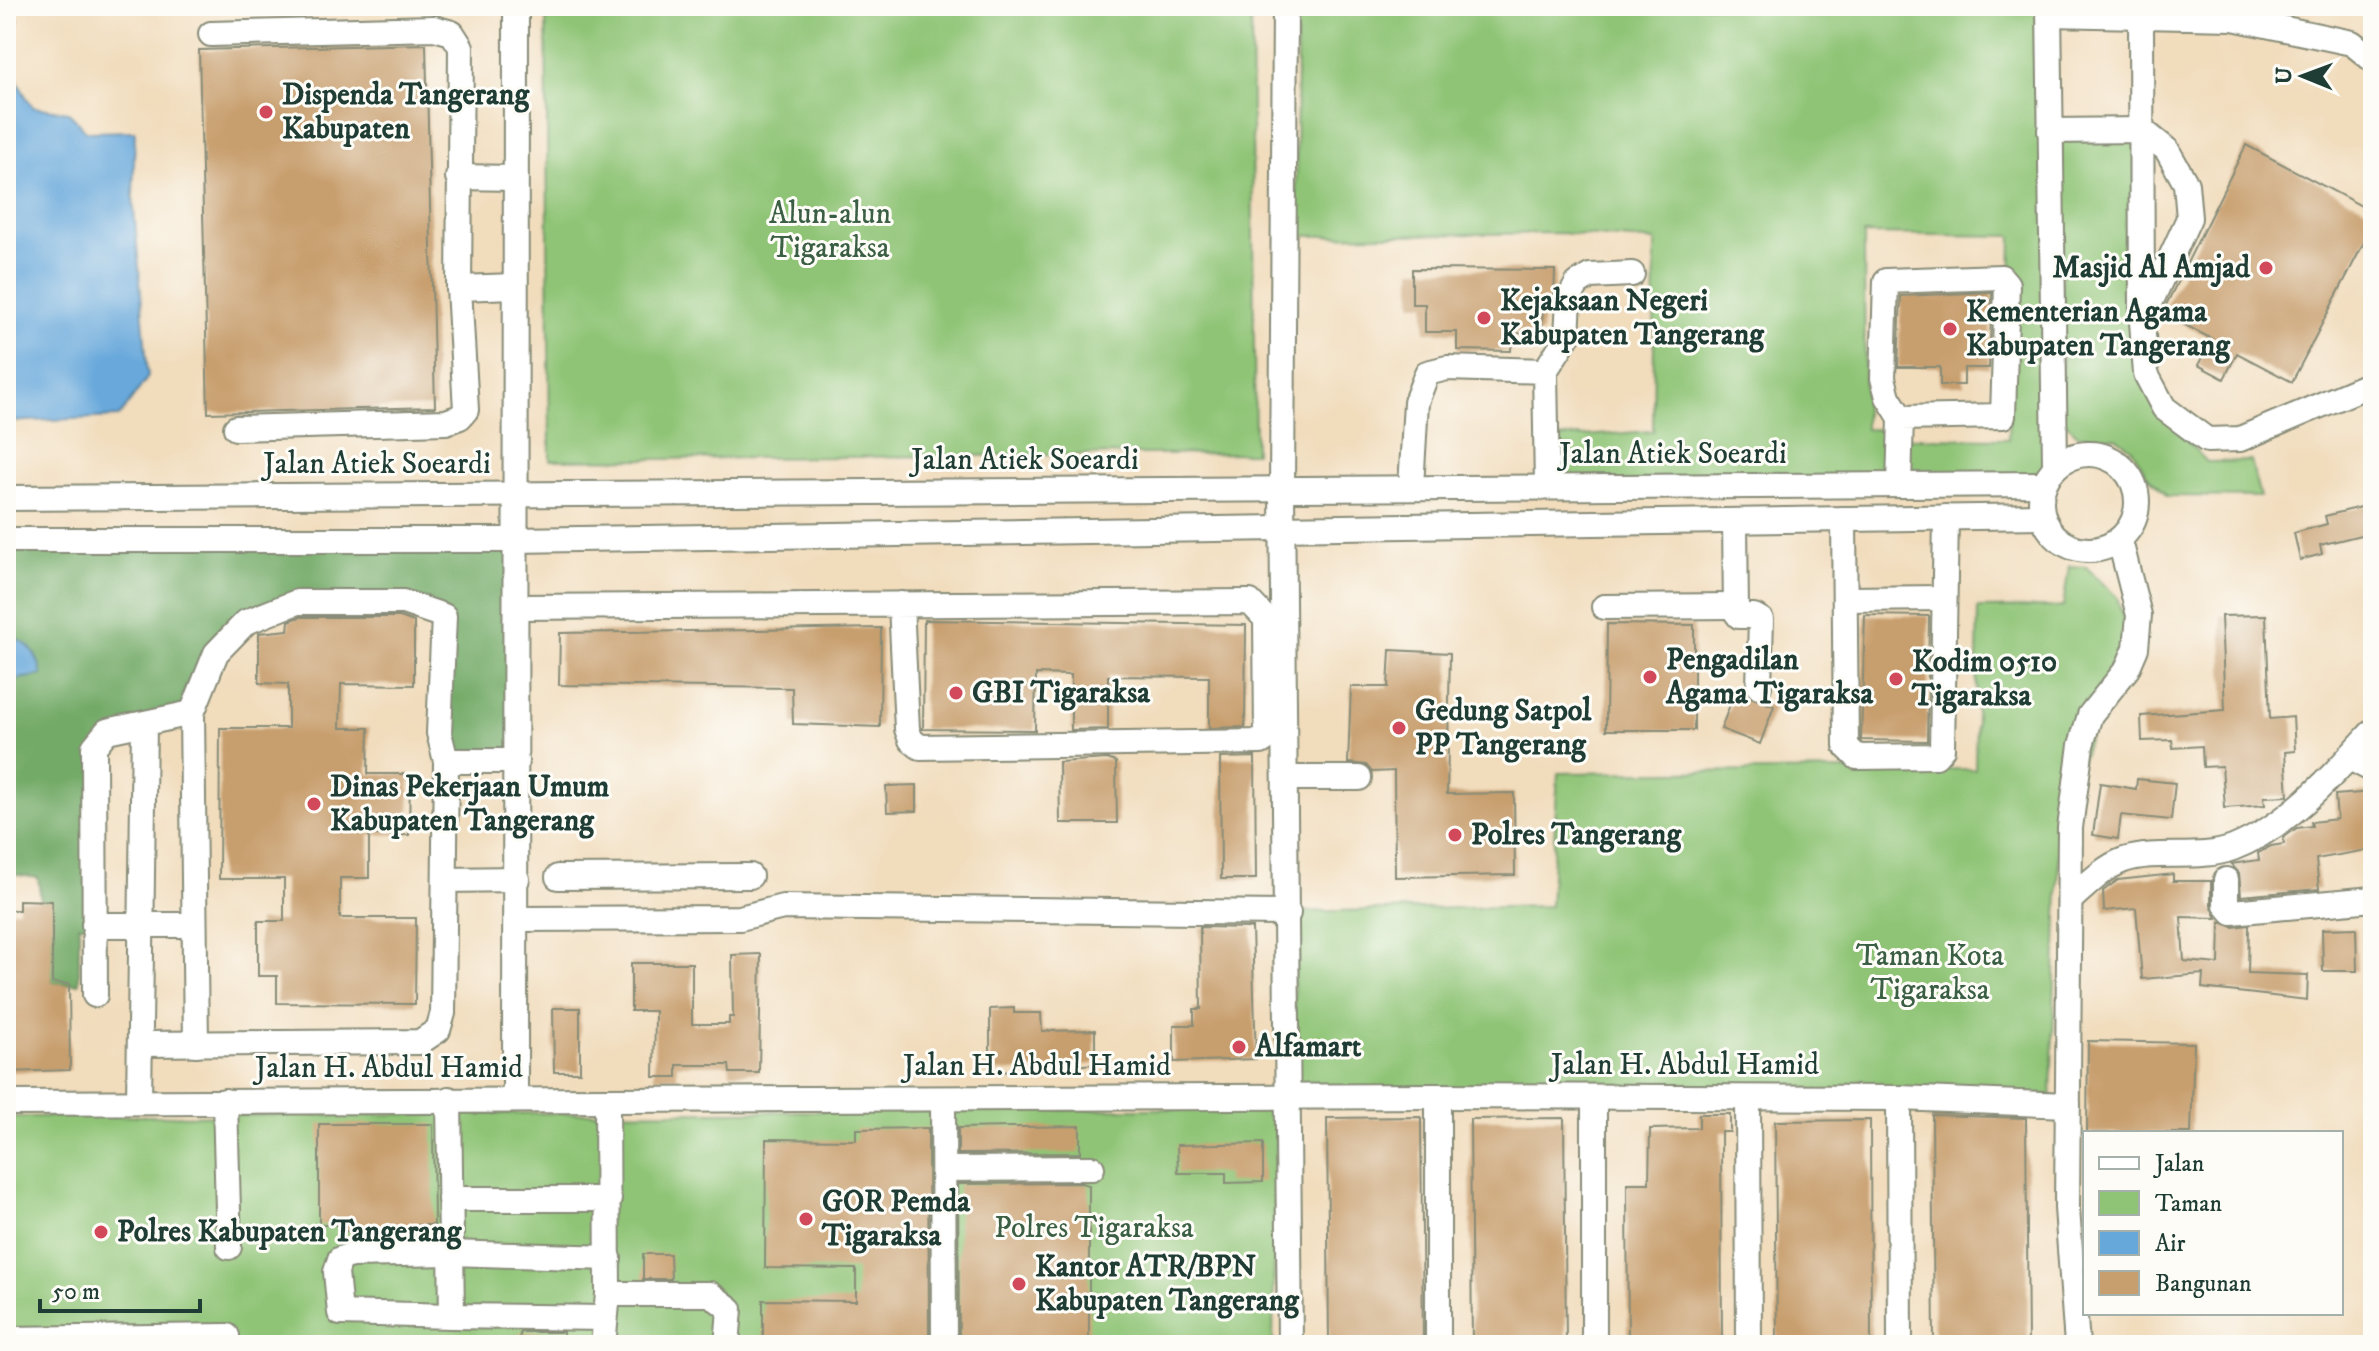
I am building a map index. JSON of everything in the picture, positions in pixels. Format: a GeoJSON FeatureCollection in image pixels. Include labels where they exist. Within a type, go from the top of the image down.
{"type":"FeatureCollection","features":[{"type":"Feature","properties":{"kind":"street"},"geometry":{"type":"LineString","coordinates":[[515,1099],[518,919],[514,540],[516,6]]}},
{"type":"Feature","properties":{"kind":"street"},"geometry":{"type":"LineString","coordinates":[[1285,6],[1282,491],[1290,1345]]}},
{"type":"Feature","properties":{"kind":"street"},"geometry":{"type":"LineString","coordinates":[[2049,475],[2073,456],[2092,454],[2111,459],[2126,471],[2135,488],[2137,507],[2132,526],[2120,541],[2098,551],[2074,549],[2054,537],[2042,516],[2049,475],[2049,10],[2233,18],[2352,43],[2373,60]]}},
{"type":"Feature","properties":{"kind":"street"},"geometry":{"type":"LineString","coordinates":[[2141,16],[2142,322],[2146,374],[2164,408],[2207,440],[2240,439],[2373,383]]}},
{"type":"Feature","properties":{"kind":"street"},"geometry":{"type":"LineString","coordinates":[[211,34],[434,28],[452,33],[461,47],[459,288],[466,410],[460,417],[446,422],[236,428]]}},
{"type":"Feature","properties":{"kind":"street"},"geometry":{"type":"LineString","coordinates":[[2050,131],[2142,130],[2167,150],[2186,184],[2189,218],[2142,322]]}},
{"type":"Feature","properties":{"kind":"street"},"geometry":{"type":"LineString","coordinates":[[458,177],[515,178]]}},
{"type":"Feature","properties":{"kind":"street"},"geometry":{"type":"LineString","coordinates":[[1547,486],[1545,371],[1567,337],[1569,299],[1577,284],[1590,276],[1632,274]]}},
{"type":"Feature","properties":{"kind":"street"},"geometry":{"type":"LineString","coordinates":[[1899,485],[1901,418],[1888,397],[1883,378],[1886,281],[2001,277],[2007,284],[2003,416],[1901,418]]}},
{"type":"Feature","properties":{"kind":"street"},"geometry":{"type":"LineString","coordinates":[[459,288],[515,286]]}},
{"type":"Feature","properties":{"kind":"street"},"geometry":{"type":"LineString","coordinates":[[1411,487],[1416,402],[1427,373],[1447,368],[1545,371]]}},
{"type":"Feature","properties":{"kind":"street","name":"Jalan Atiek Soeardi"},"geometry":{"type":"LineString","coordinates":[[6,498],[1899,485],[2049,475]]}},
{"type":"Feature","properties":{"kind":"street"},"geometry":{"type":"LineString","coordinates":[[6,540],[514,540],[2042,516]]}},
{"type":"Feature","properties":{"kind":"street"},"geometry":{"type":"LineString","coordinates":[[1844,519],[1848,751],[1857,757],[1898,758],[1941,753],[1946,517]]}},
{"type":"Feature","properties":{"kind":"street"},"geometry":{"type":"LineString","coordinates":[[1735,521],[1735,606],[1737,615],[1761,620],[1759,686]]}},
{"type":"Feature","properties":{"kind":"street"},"geometry":{"type":"LineString","coordinates":[[2077,1345],[2079,1284],[2067,1208],[2070,828],[2081,745],[2090,715],[2127,669],[2136,648],[2139,615],[2120,541]]}},
{"type":"Feature","properties":{"kind":"street"},"geometry":{"type":"LineString","coordinates":[[1846,599],[1944,598]]}},
{"type":"Feature","properties":{"kind":"street"},"geometry":{"type":"LineString","coordinates":[[141,1044],[196,1044],[420,1042],[438,1030],[443,1013],[446,880],[446,761],[439,733],[444,616],[403,602],[297,602],[246,622],[216,653],[192,713],[196,1044]]}},
{"type":"Feature","properties":{"kind":"street"},"geometry":{"type":"LineString","coordinates":[[517,607],[901,604],[1250,602],[1266,619],[1270,729],[1267,738],[1261,742],[920,747],[911,740],[907,729],[901,604]]}},
{"type":"Feature","properties":{"kind":"street"},"geometry":{"type":"LineString","coordinates":[[1604,607],[1735,606]]}},
{"type":"Feature","properties":{"kind":"street"},"geometry":{"type":"LineString","coordinates":[[95,995],[94,747],[107,731],[192,713]]}},
{"type":"Feature","properties":{"kind":"street"},"geometry":{"type":"LineString","coordinates":[[139,1102],[144,724]]}},
{"type":"Feature","properties":{"kind":"street"},"geometry":{"type":"LineString","coordinates":[[2070,900],[2112,866],[2125,860],[2231,849],[2257,836],[2290,813],[2350,758],[2373,731]]}},
{"type":"Feature","properties":{"kind":"street"},"geometry":{"type":"LineString","coordinates":[[2350,758],[2373,770]]}},
{"type":"Feature","properties":{"kind":"street"},"geometry":{"type":"LineString","coordinates":[[446,761],[516,761]]}},
{"type":"Feature","properties":{"kind":"street"},"geometry":{"type":"LineString","coordinates":[[1287,778],[1359,778]]}},
{"type":"Feature","properties":{"kind":"street"},"geometry":{"type":"LineString","coordinates":[[558,877],[750,876]]}},
{"type":"Feature","properties":{"kind":"street"},"geometry":{"type":"LineString","coordinates":[[657,877],[658,918]]}},
{"type":"Feature","properties":{"kind":"street"},"geometry":{"type":"LineString","coordinates":[[446,880],[517,879]]}},
{"type":"Feature","properties":{"kind":"street"},"geometry":{"type":"LineString","coordinates":[[2226,880],[2226,905],[2232,912],[2373,899]]}},
{"type":"Feature","properties":{"kind":"street"},"geometry":{"type":"LineString","coordinates":[[518,919],[740,918],[783,907],[1288,913]]}},
{"type":"Feature","properties":{"kind":"street"},"geometry":{"type":"LineString","coordinates":[[94,925],[194,925]]}},
{"type":"Feature","properties":{"kind":"street"},"geometry":{"type":"LineString","coordinates":[[1438,1096],[1438,1345]]}},
{"type":"Feature","properties":{"kind":"street","name":"Jalan H. Abdul Hamid"},"geometry":{"type":"LineString","coordinates":[[6,1103],[1438,1096],[1899,1098],[2068,1105]]}},
{"type":"Feature","properties":{"kind":"street"},"geometry":{"type":"LineString","coordinates":[[1594,1097],[1594,1345]]}},
{"type":"Feature","properties":{"kind":"street"},"geometry":{"type":"LineString","coordinates":[[1899,1098],[1900,1345]]}},
{"type":"Feature","properties":{"kind":"street"},"geometry":{"type":"LineString","coordinates":[[449,1099],[452,1316]]}},
{"type":"Feature","properties":{"kind":"street"},"geometry":{"type":"LineString","coordinates":[[943,1099],[944,1345]]}},
{"type":"Feature","properties":{"kind":"street"},"geometry":{"type":"LineString","coordinates":[[1748,1099],[1749,1345]]}},
{"type":"Feature","properties":{"kind":"street"},"geometry":{"type":"LineString","coordinates":[[603,1345],[609,1258],[607,1100]]}},
{"type":"Feature","properties":{"kind":"street"},"geometry":{"type":"LineString","coordinates":[[225,1101],[229,1247]]}},
{"type":"Feature","properties":{"kind":"street"},"geometry":{"type":"LineString","coordinates":[[944,1169],[1092,1168]]}},
{"type":"Feature","properties":{"kind":"street"},"geometry":{"type":"LineString","coordinates":[[450,1199],[609,1199]]}},
{"type":"Feature","properties":{"kind":"street"},"geometry":{"type":"LineString","coordinates":[[609,1258],[451,1253],[345,1256],[336,1272],[340,1313],[349,1316],[452,1316],[606,1306],[710,1294],[730,1309],[727,1345]]}},
{"type":"Feature","properties":{"kind":"street"},"geometry":{"type":"LineString","coordinates":[[6,1339],[227,1336]]}},
{"type":"Feature","properties":{"kind":"green space","name":"Alun-alun Tigaraksa"},"geometry":{"type":"Polygon","coordinates":[[[546,6],[1251,6],[1255,453],[550,460],[546,6]]]}},
{"type":"Feature","properties":{"kind":"green space"},"geometry":{"type":"Polygon","coordinates":[[[1297,6],[2048,6],[2052,464],[2040,481],[1903,483],[1905,438],[2008,439],[2012,236],[1864,234],[1865,429],[1895,430],[1894,483],[1554,482],[1555,438],[1653,431],[1655,241],[1560,233],[1296,236],[1297,6]]]}},
{"type":"Feature","properties":{"kind":"green space"},"geometry":{"type":"Polygon","coordinates":[[[2061,137],[2136,137],[2140,378],[2166,419],[2207,462],[2251,461],[2260,497],[2167,496],[2146,474],[2132,449],[2115,437],[2079,435],[2063,421],[2061,137]]]}},
{"type":"Feature","properties":{"kind":"green space"},"geometry":{"type":"Polygon","coordinates":[[[6,540],[514,540],[516,761],[446,761],[443,616],[297,602],[246,622],[192,713],[107,731],[94,925],[79,925],[79,984],[52,983],[38,878],[6,873],[6,681],[42,675],[17,638],[6,637],[6,540]]]}},
{"type":"Feature","properties":{"kind":"green space","name":"Taman Kota Tigaraksa"},"geometry":{"type":"Polygon","coordinates":[[[2069,566],[2086,567],[2117,597],[2127,632],[2123,651],[2108,678],[2060,828],[2051,1096],[1294,1096],[1294,912],[1550,906],[1558,773],[1975,769],[1978,608],[2063,607],[2069,566]]]}},
{"type":"Feature","properties":{"kind":"green space","name":"Polres Tigaraksa"},"geometry":{"type":"Polygon","coordinates":[[[1276,1108],[1273,1345],[6,1345],[6,1117],[1276,1108]]]}},
{"type":"Feature","properties":{"kind":"water"},"geometry":{"type":"Polygon","coordinates":[[[18,21],[11,43],[13,66],[21,88],[33,107],[68,112],[87,132],[135,131],[133,197],[148,377],[119,417],[6,422],[6,22],[18,21]]]}},
{"type":"Feature","properties":{"kind":"water"},"geometry":{"type":"Polygon","coordinates":[[[6,637],[21,641],[31,649],[42,675],[6,681],[6,637]]]}},
{"type":"Feature","properties":{"kind":"building"},"geometry":{"type":"Polygon","coordinates":[[[426,44],[435,407],[208,413],[199,50],[426,44]]]}},
{"type":"Feature","properties":{"kind":"building","name":"Masjid Al Amjad"},"geometry":{"type":"Polygon","coordinates":[[[2246,145],[2373,212],[2373,225],[2292,382],[2237,353],[2224,379],[2198,365],[2212,339],[2162,313],[2246,145]]]}},
{"type":"Feature","properties":{"kind":"building","name":"Kejaksaan Negeri Kabupaten Tangerang"},"geometry":{"type":"Polygon","coordinates":[[[1412,269],[1555,270],[1554,300],[1543,300],[1542,334],[1512,333],[1511,351],[1457,350],[1457,332],[1425,332],[1425,304],[1412,304],[1412,269]]]}},
{"type":"Feature","properties":{"kind":"building","name":"Kementerian Agama Kabupaten Tangerang"},"geometry":{"type":"Polygon","coordinates":[[[1992,292],[1989,368],[1964,368],[1964,385],[1940,385],[1940,367],[1898,367],[1901,296],[1992,292]]]}},
{"type":"Feature","properties":{"kind":"building"},"geometry":{"type":"Polygon","coordinates":[[[2373,504],[2373,532],[2320,545],[2322,554],[2300,560],[2294,533],[2327,524],[2325,516],[2373,504]]]}},
{"type":"Feature","properties":{"kind":"building","name":"Kodim 0510 Tigaraksa"},"geometry":{"type":"Polygon","coordinates":[[[1865,615],[1929,616],[1927,741],[1861,740],[1865,615]]]}},
{"type":"Feature","properties":{"kind":"building"},"geometry":{"type":"Polygon","coordinates":[[[2266,615],[2270,719],[2293,717],[2295,751],[2285,752],[2288,796],[2264,797],[2265,805],[2225,808],[2222,766],[2203,767],[2202,746],[2173,748],[2172,740],[2142,741],[2141,716],[2225,710],[2221,616],[2266,615]]]}},
{"type":"Feature","properties":{"kind":"building","name":"Dinas Pekerjaan Umum Kabupaten Tangerang"},"geometry":{"type":"Polygon","coordinates":[[[300,617],[400,617],[414,622],[414,685],[341,684],[340,728],[369,728],[368,774],[410,774],[409,835],[369,835],[369,878],[340,878],[340,918],[416,918],[415,1004],[277,1003],[277,976],[258,976],[258,921],[284,921],[284,879],[219,879],[220,728],[288,728],[288,684],[259,683],[259,633],[288,630],[289,621],[300,617]]]}},
{"type":"Feature","properties":{"kind":"building"},"geometry":{"type":"Polygon","coordinates":[[[924,620],[1246,625],[1245,727],[1209,728],[1209,677],[1108,676],[1108,729],[1071,730],[1071,675],[1036,674],[1035,730],[923,729],[924,620]]]}},
{"type":"Feature","properties":{"kind":"building","name":"Pengadilan Agama Tigaraksa"},"geometry":{"type":"Polygon","coordinates":[[[1607,624],[1694,625],[1694,730],[1606,730],[1607,624]]]}},
{"type":"Feature","properties":{"kind":"building"},"geometry":{"type":"Polygon","coordinates":[[[881,628],[880,727],[793,724],[792,688],[559,685],[560,633],[881,628]]]}},
{"type":"Feature","properties":{"kind":"building"},"geometry":{"type":"Polygon","coordinates":[[[1390,650],[1450,653],[1447,794],[1514,793],[1515,875],[1395,877],[1394,771],[1372,772],[1366,765],[1348,763],[1351,687],[1388,687],[1390,650]]]}},
{"type":"Feature","properties":{"kind":"building"},"geometry":{"type":"Polygon","coordinates":[[[1735,691],[1774,706],[1760,744],[1721,729],[1735,691]]]}},
{"type":"Feature","properties":{"kind":"building"},"geometry":{"type":"Polygon","coordinates":[[[1255,757],[1256,879],[1221,879],[1220,758],[1255,757]]]}},
{"type":"Feature","properties":{"kind":"building"},"geometry":{"type":"Polygon","coordinates":[[[1107,759],[1116,762],[1117,823],[1060,823],[1059,762],[1107,759]]]}},
{"type":"Feature","properties":{"kind":"building"},"geometry":{"type":"Polygon","coordinates":[[[2137,779],[2175,783],[2171,820],[2121,815],[2118,839],[2093,835],[2100,783],[2136,789],[2137,779]]]}},
{"type":"Feature","properties":{"kind":"building"},"geometry":{"type":"Polygon","coordinates":[[[917,785],[917,811],[887,812],[886,786],[917,785]]]}},
{"type":"Feature","properties":{"kind":"building"},"geometry":{"type":"Polygon","coordinates":[[[2373,792],[2373,849],[2316,859],[2319,889],[2241,896],[2239,873],[2231,864],[2259,860],[2258,853],[2284,844],[2283,838],[2297,828],[2312,826],[2311,822],[2337,819],[2335,795],[2373,792]]]}},
{"type":"Feature","properties":{"kind":"building"},"geometry":{"type":"Polygon","coordinates":[[[2173,874],[2173,881],[2211,881],[2211,905],[2217,918],[2181,917],[2184,961],[2219,964],[2220,922],[2233,927],[2249,925],[2248,973],[2308,975],[2307,1000],[2202,988],[2203,974],[2142,979],[2136,908],[2104,911],[2103,891],[2118,880],[2173,874]]]}},
{"type":"Feature","properties":{"kind":"building"},"geometry":{"type":"Polygon","coordinates":[[[19,900],[52,901],[52,983],[69,984],[70,1070],[6,1072],[6,910],[19,910],[19,900]]]}},
{"type":"Feature","properties":{"kind":"building"},"geometry":{"type":"Polygon","coordinates":[[[1200,927],[1252,928],[1256,1059],[1174,1062],[1174,1025],[1194,1025],[1194,1009],[1201,1009],[1200,927]]]}},
{"type":"Feature","properties":{"kind":"building"},"geometry":{"type":"Polygon","coordinates":[[[2356,928],[2357,971],[2323,971],[2322,929],[2356,928]]]}},
{"type":"Feature","properties":{"kind":"building"},"geometry":{"type":"Polygon","coordinates":[[[761,954],[759,1073],[730,1073],[729,1065],[677,1065],[677,1077],[654,1077],[655,1011],[631,1011],[631,963],[692,963],[692,1024],[729,1024],[729,1017],[733,1017],[732,955],[761,954]]]}},
{"type":"Feature","properties":{"kind":"building"},"geometry":{"type":"Polygon","coordinates":[[[553,1008],[580,1008],[580,1072],[554,1072],[553,1008]]]}},
{"type":"Feature","properties":{"kind":"building"},"geometry":{"type":"Polygon","coordinates":[[[1014,1008],[1014,1013],[1041,1013],[1042,1031],[1095,1030],[1095,1064],[990,1073],[990,1009],[1014,1008]]]}},
{"type":"Feature","properties":{"kind":"building"},"geometry":{"type":"Polygon","coordinates":[[[2088,1041],[2194,1043],[2191,1131],[2087,1131],[2088,1041]]]}},
{"type":"Feature","properties":{"kind":"building"},"geometry":{"type":"Polygon","coordinates":[[[1699,1114],[1730,1114],[1730,1132],[1721,1132],[1722,1345],[1628,1345],[1627,1183],[1649,1183],[1650,1129],[1699,1128],[1699,1114]]]}},
{"type":"Feature","properties":{"kind":"building"},"geometry":{"type":"Polygon","coordinates":[[[1932,1115],[2026,1118],[2028,1345],[1934,1345],[1932,1115]]]}},
{"type":"Feature","properties":{"kind":"building"},"geometry":{"type":"Polygon","coordinates":[[[1421,1117],[1423,1345],[1329,1345],[1327,1118],[1421,1117]]]}},
{"type":"Feature","properties":{"kind":"building"},"geometry":{"type":"Polygon","coordinates":[[[1564,1118],[1566,1345],[1472,1345],[1470,1119],[1564,1118]]]}},
{"type":"Feature","properties":{"kind":"building"},"geometry":{"type":"Polygon","coordinates":[[[1870,1120],[1871,1345],[1777,1345],[1775,1121],[1870,1120]]]}},
{"type":"Feature","properties":{"kind":"building"},"geometry":{"type":"Polygon","coordinates":[[[319,1124],[433,1124],[434,1225],[417,1225],[417,1231],[340,1231],[340,1225],[319,1225],[319,1124]]]}},
{"type":"Feature","properties":{"kind":"building"},"geometry":{"type":"Polygon","coordinates":[[[1080,1126],[1080,1153],[958,1154],[958,1128],[1080,1126]]]}},
{"type":"Feature","properties":{"kind":"building"},"geometry":{"type":"Polygon","coordinates":[[[928,1128],[929,1345],[763,1345],[763,1300],[856,1301],[856,1269],[765,1268],[766,1139],[856,1140],[856,1129],[928,1128]]]}},
{"type":"Feature","properties":{"kind":"building"},"geometry":{"type":"Polygon","coordinates":[[[1263,1143],[1263,1182],[1226,1183],[1226,1173],[1178,1173],[1177,1145],[1263,1143]]]}},
{"type":"Feature","properties":{"kind":"building"},"geometry":{"type":"Polygon","coordinates":[[[958,1184],[1089,1185],[1089,1345],[959,1345],[958,1184]]]}},
{"type":"Feature","properties":{"kind":"building"},"geometry":{"type":"Polygon","coordinates":[[[643,1254],[670,1254],[671,1279],[643,1279],[643,1254]]]}},
{"type":"Feature","properties":{"kind":"building"},"geometry":{"type":"Polygon","coordinates":[[[520,1332],[563,1332],[563,1345],[519,1345],[520,1332]]]}},
{"type":"Feature","properties":{"kind":"place","name":"Dispenda Tangerang Kabupaten"},"geometry":{"type":"Point","coordinates":[266,112]}},
{"type":"Feature","properties":{"kind":"place","name":"Masjid Al Amjad"},"geometry":{"type":"Point","coordinates":[2266,268]}},
{"type":"Feature","properties":{"kind":"place","name":"Kejaksaan Negeri Kabupaten Tangerang"},"geometry":{"type":"Point","coordinates":[1484,318]}},
{"type":"Feature","properties":{"kind":"place","name":"Kementerian Agama Kabupaten Tangerang"},"geometry":{"type":"Point","coordinates":[1950,329]}},
{"type":"Feature","properties":{"kind":"place","name":"Pengadilan Agama Tigaraksa"},"geometry":{"type":"Point","coordinates":[1650,677]}},
{"type":"Feature","properties":{"kind":"place","name":"Kodim 0510 Tigaraksa"},"geometry":{"type":"Point","coordinates":[1896,679]}},
{"type":"Feature","properties":{"kind":"place","name":"GBI Tigaraksa"},"geometry":{"type":"Point","coordinates":[956,693]}},
{"type":"Feature","properties":{"kind":"place","name":"Gedung Satpol PP Tangerang"},"geometry":{"type":"Point","coordinates":[1399,728]}},
{"type":"Feature","properties":{"kind":"place","name":"Dinas Pekerjaan Umum Kabupaten Tangerang"},"geometry":{"type":"Point","coordinates":[314,804]}},
{"type":"Feature","properties":{"kind":"place","name":"Polres Tangerang"},"geometry":{"type":"Point","coordinates":[1455,835]}},
{"type":"Feature","properties":{"kind":"place","name":"Alfamart"},"geometry":{"type":"Point","coordinates":[1239,1047]}},
{"type":"Feature","properties":{"kind":"place","name":"GOR Pemda Tigaraksa"},"geometry":{"type":"Point","coordinates":[806,1219]}},
{"type":"Feature","properties":{"kind":"place","name":"Polres Kabupaten Tangerang"},"geometry":{"type":"Point","coordinates":[101,1232]}},
{"type":"Feature","properties":{"kind":"place","name":"Kantor ATR/BPN Kabupaten Tangerang"},"geometry":{"type":"Point","coordinates":[1019,1284]}}]}
